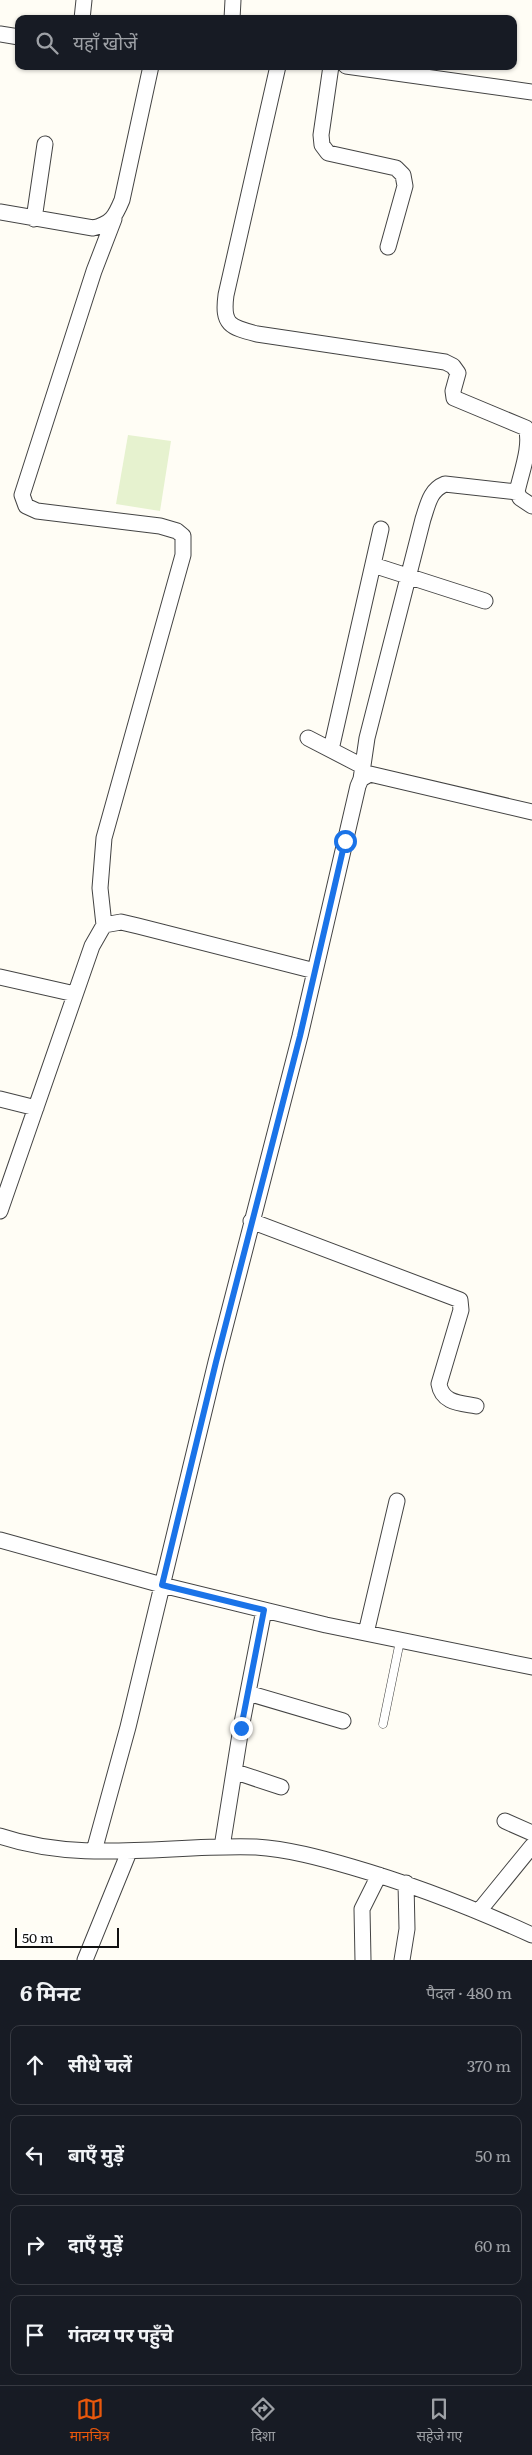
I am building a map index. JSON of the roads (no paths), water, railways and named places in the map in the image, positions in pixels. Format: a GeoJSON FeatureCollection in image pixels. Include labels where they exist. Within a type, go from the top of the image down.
{"type":"FeatureCollection","features":[{"type":"Feature","properties":{"kind":"street"},"geometry":{"type":"LineString","coordinates":[[82,15],[84,0]]}},
{"type":"Feature","properties":{"kind":"street"},"geometry":{"type":"LineString","coordinates":[[232,15],[233,0]]}},
{"type":"Feature","properties":{"kind":"street"},"geometry":{"type":"LineString","coordinates":[[0,34],[15,36]]}},
{"type":"Feature","properties":{"kind":"street"},"geometry":{"type":"LineString","coordinates":[[0,1210],[92,946],[104,925],[100,888],[104,838],[183,555],[183,536],[177,531],[160,526],[37,511],[26,506],[22,495],[22,489],[94,271],[122,200],[150,70]]}},
{"type":"Feature","properties":{"kind":"street"},"geometry":{"type":"LineString","coordinates":[[277,70],[226,295],[223,312],[228,322],[236,329],[257,334],[445,362],[453,366],[458,373],[453,391],[454,398],[526,428],[530,434],[532,444],[517,492],[520,498],[532,506]]}},
{"type":"Feature","properties":{"kind":"street"},"geometry":{"type":"LineString","coordinates":[[330,70],[321,135],[322,145],[328,153],[396,168],[403,175],[405,186],[388,247]]}},
{"type":"Feature","properties":{"kind":"street"},"geometry":{"type":"LineString","coordinates":[[375,70],[532,92]]}},
{"type":"Feature","properties":{"kind":"street"},"geometry":{"type":"LineString","coordinates":[[34,219],[45,144]]}},
{"type":"Feature","properties":{"kind":"street"},"geometry":{"type":"LineString","coordinates":[[0,212],[93,228],[105,226],[114,219]]}},
{"type":"Feature","properties":{"kind":"street"},"geometry":{"type":"LineString","coordinates":[[94,1851],[315,971],[423,519],[432,494],[437,487],[445,484],[517,492]]}},
{"type":"Feature","properties":{"kind":"street"},"geometry":{"type":"LineString","coordinates":[[332,745],[381,529]]}},
{"type":"Feature","properties":{"kind":"street"},"geometry":{"type":"LineString","coordinates":[[373,565],[484,601]]}},
{"type":"Feature","properties":{"kind":"street"},"geometry":{"type":"LineString","coordinates":[[308,738],[362,773],[532,812]]}},
{"type":"Feature","properties":{"kind":"street"},"geometry":{"type":"LineString","coordinates":[[104,925],[121,922],[315,971]]}},
{"type":"Feature","properties":{"kind":"street"},"geometry":{"type":"LineString","coordinates":[[0,977],[75,994]]}},
{"type":"Feature","properties":{"kind":"street"},"geometry":{"type":"LineString","coordinates":[[0,1099],[36,1108]]}},
{"type":"Feature","properties":{"kind":"street"},"geometry":{"type":"LineString","coordinates":[[251,1221],[460,1300],[462,1310],[439,1384],[440,1392],[444,1398],[451,1401],[476,1406]]}},
{"type":"Feature","properties":{"kind":"street"},"geometry":{"type":"LineString","coordinates":[[366,1633],[397,1501]]}},
{"type":"Feature","properties":{"kind":"street"},"geometry":{"type":"LineString","coordinates":[[0,1540],[162,1585],[264,1610],[400,1641],[532,1667]]}},
{"type":"Feature","properties":{"kind":"street"},"geometry":{"type":"LineString","coordinates":[[222,1847],[264,1610]]}},
{"type":"Feature","properties":{"kind":"street"},"geometry":{"type":"LineString","coordinates":[[248,1693],[343,1721]]}},
{"type":"Feature","properties":{"kind":"street"},"geometry":{"type":"LineString","coordinates":[[236,1772],[281,1787]]}},
{"type":"Feature","properties":{"kind":"street"},"geometry":{"type":"LineString","coordinates":[[505,1821],[532,1833]]}},
{"type":"Feature","properties":{"kind":"street"},"geometry":{"type":"LineString","coordinates":[[0,1836],[54,1848],[94,1851],[129,1852],[222,1847],[286,1851],[406,1883],[480,1911],[532,1935]]}},
{"type":"Feature","properties":{"kind":"street"},"geometry":{"type":"LineString","coordinates":[[480,1911],[532,1846]]}},
{"type":"Feature","properties":{"kind":"street"},"geometry":{"type":"LineString","coordinates":[[84,1960],[129,1852]]}},
{"type":"Feature","properties":{"kind":"street"},"geometry":{"type":"LineString","coordinates":[[363,1960],[362,1909],[379,1875]]}},
{"type":"Feature","properties":{"kind":"street"},"geometry":{"type":"LineString","coordinates":[[402,1960],[407,1930],[406,1883]]}},
{"type":"Feature","properties":{"kind":"lane"},"geometry":{"type":"LineString","coordinates":[[383,1724],[400,1641]]}}]}
